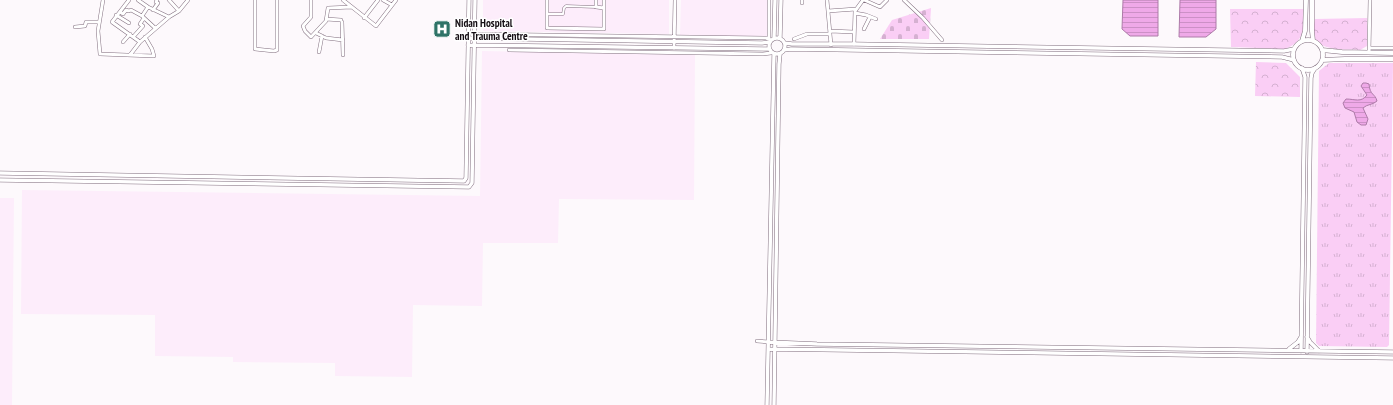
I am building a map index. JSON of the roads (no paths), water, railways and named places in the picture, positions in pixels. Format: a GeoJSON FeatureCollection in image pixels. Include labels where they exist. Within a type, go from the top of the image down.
{"type":"FeatureCollection","features":[{"type":"Feature","properties":{"kind":"main road"},"geometry":{"type":"LineString","coordinates":[[1302,41],[1305,31],[1306,0]]}},
{"type":"Feature","properties":{"kind":"main road"},"geometry":{"type":"LineString","coordinates":[[1312,0],[1313,41]]}},
{"type":"Feature","properties":{"kind":"main road"},"geometry":{"type":"LineString","coordinates":[[1302,41],[1313,41],[1319,44],[1322,50],[1322,60],[1315,68],[1302,68],[1294,60],[1294,49],[1302,41]]}},
{"type":"Feature","properties":{"kind":"main road"},"geometry":{"type":"LineString","coordinates":[[1322,50],[1369,50],[1393,53]]}},
{"type":"Feature","properties":{"kind":"main road"},"geometry":{"type":"LineString","coordinates":[[1322,60],[1393,59]]}},
{"type":"Feature","properties":{"kind":"street"},"geometry":{"type":"LineString","coordinates":[[103,0],[98,31],[100,54],[154,56],[152,49],[145,38]]}},
{"type":"Feature","properties":{"kind":"street"},"geometry":{"type":"LineString","coordinates":[[129,0],[112,23],[134,36],[140,42]]}},
{"type":"Feature","properties":{"kind":"street"},"geometry":{"type":"LineString","coordinates":[[138,0],[153,10],[169,17]]}},
{"type":"Feature","properties":{"kind":"street"},"geometry":{"type":"LineString","coordinates":[[153,10],[158,4],[156,2],[158,0]]}},
{"type":"Feature","properties":{"kind":"street"},"geometry":{"type":"LineString","coordinates":[[169,0],[179,11]]}},
{"type":"Feature","properties":{"kind":"street"},"geometry":{"type":"LineString","coordinates":[[130,55],[140,42],[155,28],[179,11],[188,0]]}},
{"type":"Feature","properties":{"kind":"street"},"geometry":{"type":"LineString","coordinates":[[255,0],[255,49],[274,51],[277,50],[277,0]]}},
{"type":"Feature","properties":{"kind":"street"},"geometry":{"type":"LineString","coordinates":[[311,0],[310,16],[303,26],[305,31],[313,37],[325,23],[328,8],[352,7]]}},
{"type":"Feature","properties":{"kind":"street"},"geometry":{"type":"LineString","coordinates":[[343,0],[376,26],[396,0]]}},
{"type":"Feature","properties":{"kind":"street"},"geometry":{"type":"LineString","coordinates":[[364,18],[378,0]]}},
{"type":"Feature","properties":{"kind":"street"},"geometry":{"type":"LineString","coordinates":[[383,0],[392,5]]}},
{"type":"Feature","properties":{"kind":"street"},"geometry":{"type":"LineString","coordinates":[[469,0],[465,180],[469,187]]}},
{"type":"Feature","properties":{"kind":"street"},"geometry":{"type":"LineString","coordinates":[[469,187],[472,183],[475,0]]}},
{"type":"Feature","properties":{"kind":"street"},"geometry":{"type":"LineString","coordinates":[[547,0],[547,28],[604,29],[604,0]]}},
{"type":"Feature","properties":{"kind":"street"},"geometry":{"type":"LineString","coordinates":[[596,0],[596,7]]}},
{"type":"Feature","properties":{"kind":"street"},"geometry":{"type":"LineString","coordinates":[[674,48],[675,0]]}},
{"type":"Feature","properties":{"kind":"street"},"geometry":{"type":"LineString","coordinates":[[768,405],[771,52],[769,0]]}},
{"type":"Feature","properties":{"kind":"street"},"geometry":{"type":"LineString","coordinates":[[771,40],[775,0]]}},
{"type":"Feature","properties":{"kind":"street"},"geometry":{"type":"LineString","coordinates":[[781,0],[780,38],[785,43],[792,44],[1284,51],[1294,49]]}},
{"type":"Feature","properties":{"kind":"street"},"geometry":{"type":"LineString","coordinates":[[827,0],[831,45]]}},
{"type":"Feature","properties":{"kind":"street"},"geometry":{"type":"LineString","coordinates":[[854,44],[855,11],[863,0],[880,7],[887,0]]}},
{"type":"Feature","properties":{"kind":"street"},"geometry":{"type":"LineString","coordinates":[[904,0],[923,18],[942,40]]}},
{"type":"Feature","properties":{"kind":"street"},"geometry":{"type":"LineString","coordinates":[[1370,0],[1369,50],[1393,48]]}},
{"type":"Feature","properties":{"kind":"street"},"geometry":{"type":"LineString","coordinates":[[547,14],[563,14],[566,6],[604,8]]}},
{"type":"Feature","properties":{"kind":"street"},"geometry":{"type":"LineString","coordinates":[[134,36],[143,26],[140,24],[148,7]]}},
{"type":"Feature","properties":{"kind":"street"},"geometry":{"type":"LineString","coordinates":[[120,12],[123,14],[126,10],[131,10],[143,17],[155,28]]}},
{"type":"Feature","properties":{"kind":"street"},"geometry":{"type":"LineString","coordinates":[[828,11],[855,11],[876,19]]}},
{"type":"Feature","properties":{"kind":"street"},"geometry":{"type":"LineString","coordinates":[[116,16],[129,23]]}},
{"type":"Feature","properties":{"kind":"street"},"geometry":{"type":"LineString","coordinates":[[864,29],[870,16]]}},
{"type":"Feature","properties":{"kind":"street"},"geometry":{"type":"LineString","coordinates":[[326,19],[341,21],[343,56]]}},
{"type":"Feature","properties":{"kind":"street"},"geometry":{"type":"LineString","coordinates":[[75,27],[85,26],[86,22],[99,22]]}},
{"type":"Feature","properties":{"kind":"street"},"geometry":{"type":"LineString","coordinates":[[794,39],[807,34],[854,32]]}},
{"type":"Feature","properties":{"kind":"street"},"geometry":{"type":"LineString","coordinates":[[316,33],[326,38],[343,40]]}},
{"type":"Feature","properties":{"kind":"street"},"geometry":{"type":"LineString","coordinates":[[123,42],[130,34]]}},
{"type":"Feature","properties":{"kind":"street"},"geometry":{"type":"LineString","coordinates":[[475,34],[771,40]]}},
{"type":"Feature","properties":{"kind":"street"},"geometry":{"type":"LineString","coordinates":[[319,52],[322,36]]}},
{"type":"Feature","properties":{"kind":"street"},"geometry":{"type":"LineString","coordinates":[[468,38],[762,43],[780,38]]}},
{"type":"Feature","properties":{"kind":"street"},"geometry":{"type":"LineString","coordinates":[[784,50],[785,43]]}},
{"type":"Feature","properties":{"kind":"street"},"geometry":{"type":"LineString","coordinates":[[869,44],[869,50]]}},
{"type":"Feature","properties":{"kind":"street"},"geometry":{"type":"LineString","coordinates":[[468,45],[509,50],[536,48],[674,48],[771,52],[780,54]]}},
{"type":"Feature","properties":{"kind":"street"},"geometry":{"type":"LineString","coordinates":[[536,48],[763,54],[771,52]]}},
{"type":"Feature","properties":{"kind":"street"},"geometry":{"type":"LineString","coordinates":[[774,405],[779,64],[780,54],[784,50],[1282,57],[1294,60]]}},
{"type":"Feature","properties":{"kind":"street"},"geometry":{"type":"LineString","coordinates":[[1301,356],[1305,77],[1302,68]]}},
{"type":"Feature","properties":{"kind":"street"},"geometry":{"type":"LineString","coordinates":[[1307,356],[1311,78],[1312,72],[1315,68]]}},
{"type":"Feature","properties":{"kind":"street"},"geometry":{"type":"LineString","coordinates":[[0,174],[465,180]]}},
{"type":"Feature","properties":{"kind":"street"},"geometry":{"type":"LineString","coordinates":[[0,180],[469,187]]}},
{"type":"Feature","properties":{"kind":"street"},"geometry":{"type":"LineString","coordinates":[[1288,350],[1298,342],[1301,336]]}},
{"type":"Feature","properties":{"kind":"street"},"geometry":{"type":"LineString","coordinates":[[1307,336],[1310,342],[1319,351]]}},
{"type":"Feature","properties":{"kind":"street"},"geometry":{"type":"LineString","coordinates":[[757,341],[817,344],[1393,352]]}},
{"type":"Feature","properties":{"kind":"street"},"geometry":{"type":"LineString","coordinates":[[817,344],[817,350]]}},
{"type":"Feature","properties":{"kind":"street"},"geometry":{"type":"LineString","coordinates":[[768,349],[1393,358]]}},
{"type":"Feature","properties":{"kind":"street"},"geometry":{"type":"LineString","coordinates":[[1227,349],[1227,355]]}},
{"type":"Feature","properties":{"kind":"place","name":"Nidan Hospital and Trauma Centre"},"geometry":{"type":"Point","coordinates":[442,29]}}]}
